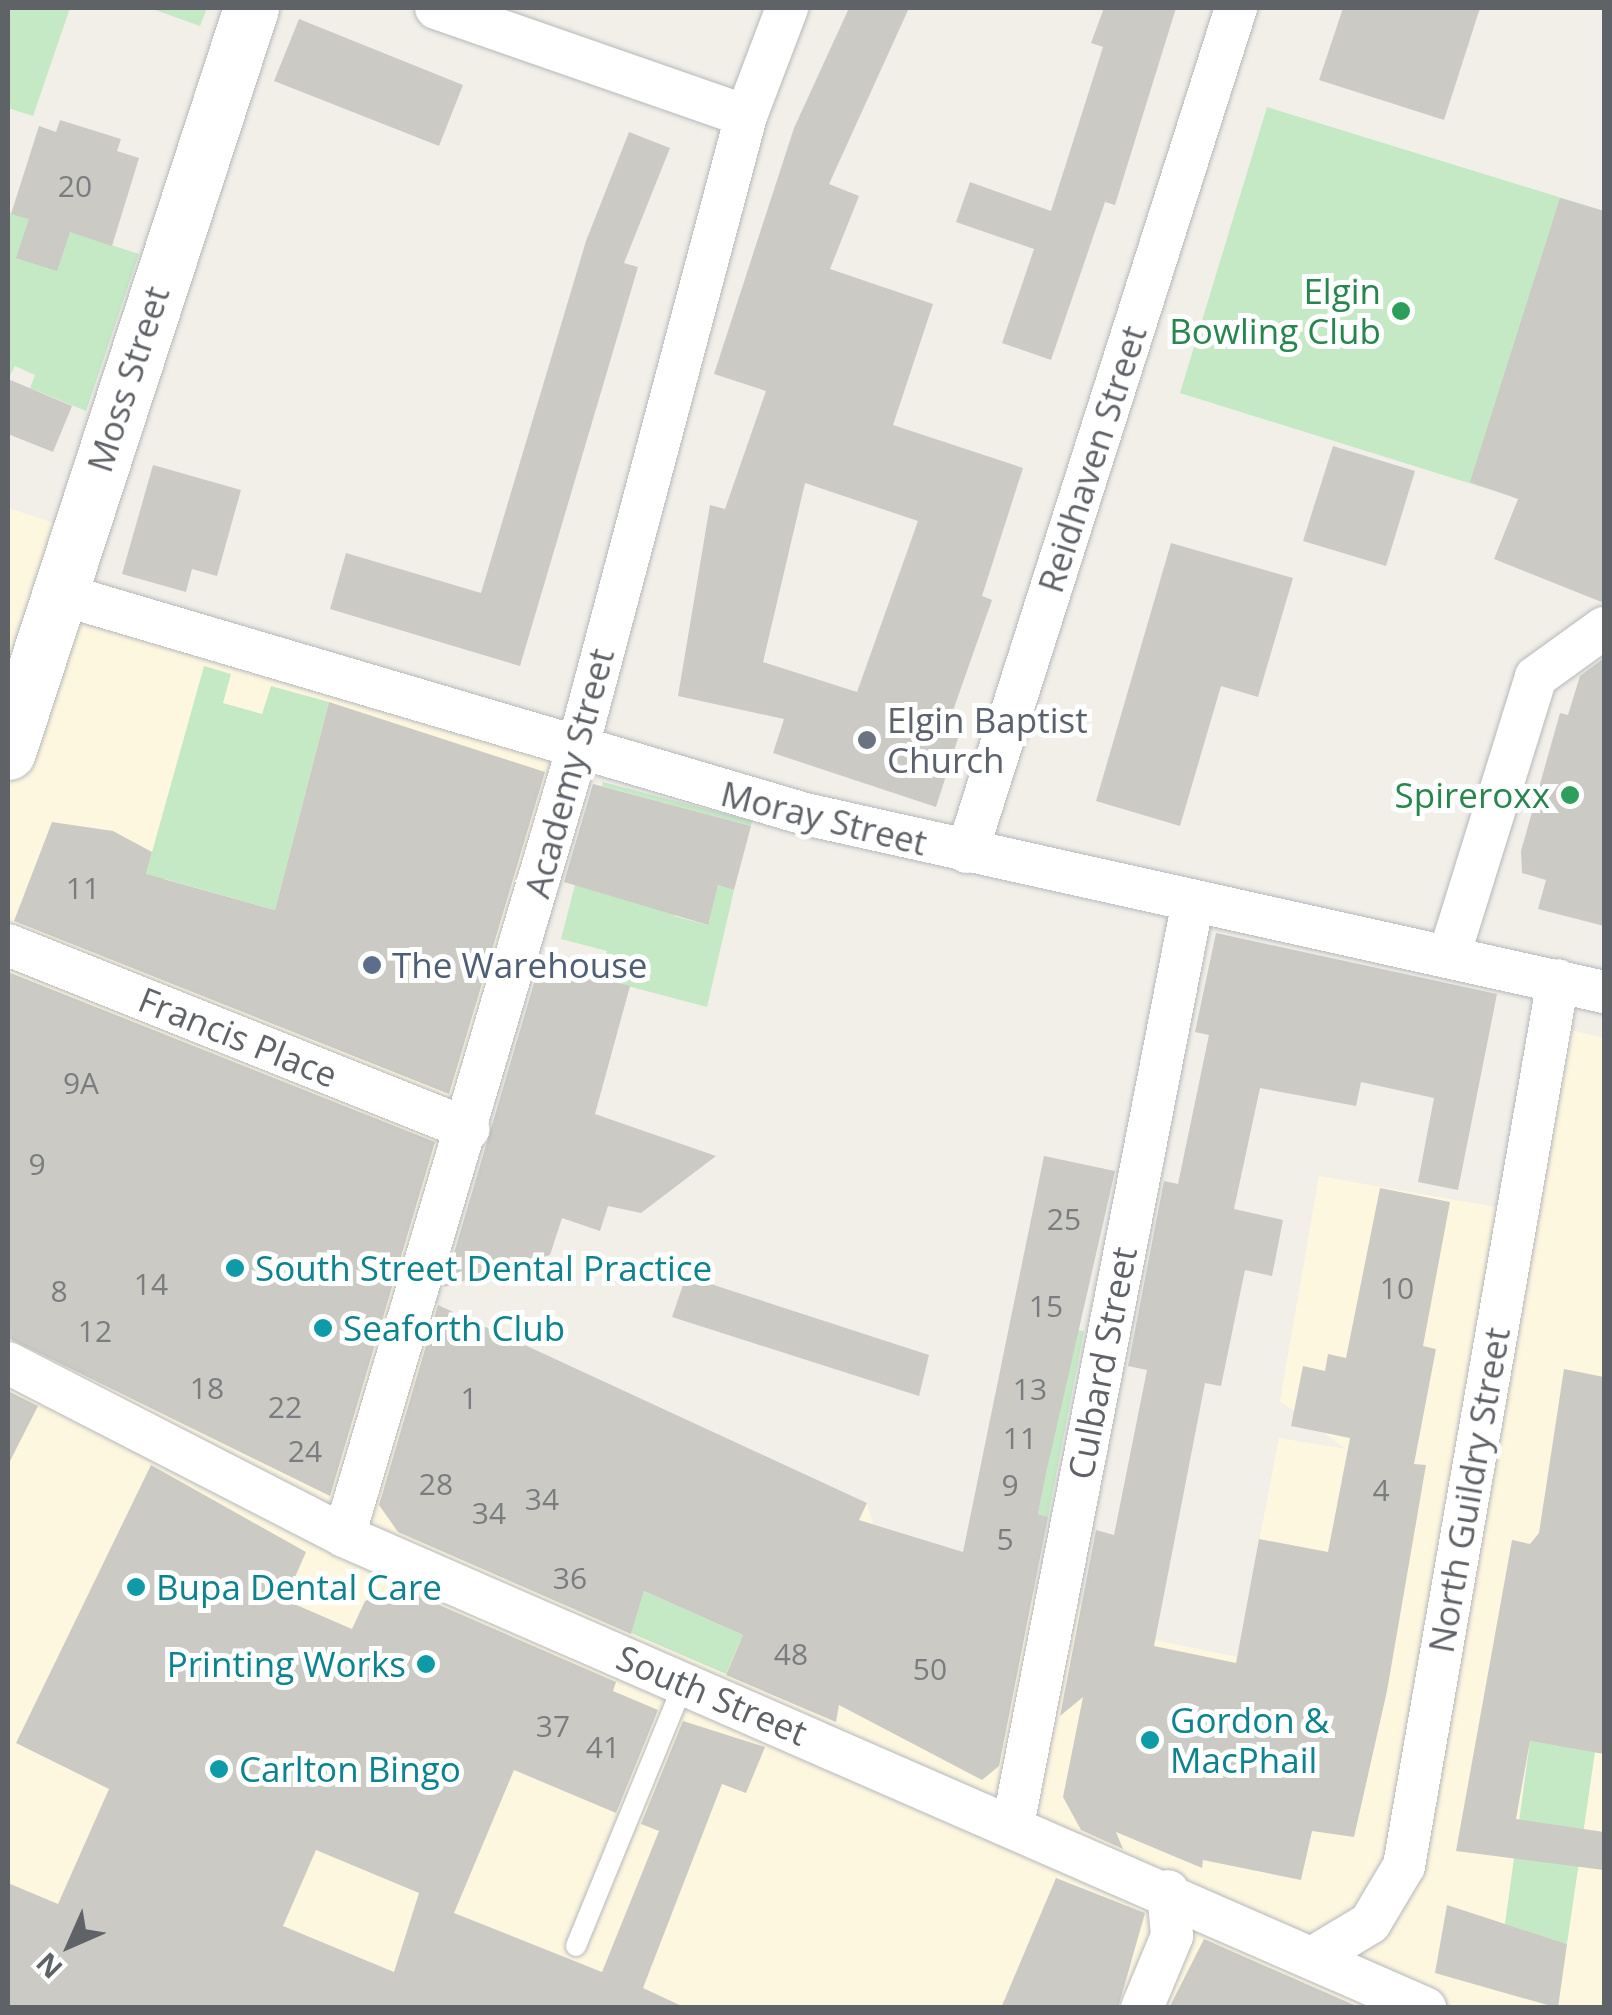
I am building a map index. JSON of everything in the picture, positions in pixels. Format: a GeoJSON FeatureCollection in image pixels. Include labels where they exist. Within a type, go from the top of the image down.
{"type":"FeatureCollection","features":[{"type":"Feature","properties":{"kind":"street","name":"Moss Street"},"geometry":{"type":"LineString","coordinates":[[8,752],[251,8]]}},
{"type":"Feature","properties":{"kind":"street"},"geometry":{"type":"LineString","coordinates":[[436,8],[746,116]]}},
{"type":"Feature","properties":{"kind":"street","name":"Academy Street"},"geometry":{"type":"LineString","coordinates":[[344,1536],[468,1130],[576,754],[746,116],[787,8]]}},
{"type":"Feature","properties":{"kind":"street","name":"Reidhaven Street"},"geometry":{"type":"LineString","coordinates":[[967,852],[1236,8]]}},
{"type":"Feature","properties":{"kind":"street","name":"Moray Street"},"geometry":{"type":"LineString","coordinates":[[57,593],[576,754],[967,852],[1604,992]]}},
{"type":"Feature","properties":{"kind":"street"},"geometry":{"type":"LineString","coordinates":[[1449,956],[1536,676],[1598,639]]}},
{"type":"Feature","properties":{"kind":"street","name":"Culbard Street"},"geometry":{"type":"LineString","coordinates":[[1013,1825],[1138,1104],[1160,998],[1193,902]]}},
{"type":"Feature","properties":{"kind":"street","name":"Francis Place"},"geometry":{"type":"LineString","coordinates":[[8,946],[468,1130]]}},
{"type":"Feature","properties":{"kind":"street","name":"North Guildry Street"},"geometry":{"type":"LineString","coordinates":[[1312,1958],[1370,1923],[1404,1866],[1558,980]]}},
{"type":"Feature","properties":{"kind":"street","name":"South Street"},"geometry":{"type":"LineString","coordinates":[[8,1363],[100,1397],[344,1536],[1168,1891],[1425,2008]]}},
{"type":"Feature","properties":{"kind":"street"},"geometry":{"type":"LineString","coordinates":[[1142,2008],[1172,1936],[1168,1891]]}},
{"type":"Feature","properties":{"kind":"lane"},"geometry":{"type":"LineString","coordinates":[[576,1946],[684,1683]]}},
{"type":"Feature","properties":{"kind":"shaded area"},"geometry":{"type":"Polygon","coordinates":[[[8,508],[84,533],[61,607],[563,761],[430,1293],[446,1316],[522,1339],[518,1348],[867,1503],[873,1524],[938,1544],[936,1552],[994,1582],[1094,1608],[1092,1627],[1237,1657],[1279,1438],[1346,1449],[1280,1401],[1319,1176],[1518,1211],[1551,1025],[1604,1038],[1604,2007],[8,2008],[8,508]]]}},
{"type":"Feature","properties":{"kind":"green space"},"geometry":{"type":"Polygon","coordinates":[[[8,8],[70,8],[33,116],[8,108],[8,8]]]}},
{"type":"Feature","properties":{"kind":"green space"},"geometry":{"type":"Polygon","coordinates":[[[150,8],[207,8],[200,26],[150,8]]]}},
{"type":"Feature","properties":{"kind":"green space","name":"Elgin Bowling Club"},"geometry":{"type":"Polygon","coordinates":[[[1267,107],[1604,211],[1604,285],[1588,339],[1504,494],[1180,393],[1267,107]]]}},
{"type":"Feature","properties":{"kind":"green space"},"geometry":{"type":"Polygon","coordinates":[[[8,212],[139,254],[86,411],[30,388],[35,375],[15,366],[8,379],[8,212]]]}},
{"type":"Feature","properties":{"kind":"green space"},"geometry":{"type":"Polygon","coordinates":[[[204,666],[231,674],[223,703],[262,714],[271,686],[329,702],[275,910],[165,879],[139,970],[121,963],[204,666]]]}},
{"type":"Feature","properties":{"kind":"green space"},"geometry":{"type":"Polygon","coordinates":[[[603,782],[752,821],[751,826],[602,786],[603,782]]]}},
{"type":"Feature","properties":{"kind":"green space"},"geometry":{"type":"Polygon","coordinates":[[[683,876],[674,916],[707,925],[718,885],[734,890],[707,1007],[601,979],[607,951],[561,939],[575,885],[683,876]]]}},
{"type":"Feature","properties":{"kind":"green space"},"geometry":{"type":"Polygon","coordinates":[[[1075,1330],[1084,1331],[1048,1517],[1038,1514],[1075,1330]]]}},
{"type":"Feature","properties":{"kind":"green space"},"geometry":{"type":"Polygon","coordinates":[[[644,1591],[743,1635],[726,1674],[631,1633],[644,1591]]]}},
{"type":"Feature","properties":{"kind":"green space"},"geometry":{"type":"Polygon","coordinates":[[[1530,1741],[1595,1752],[1567,1944],[1505,1924],[1530,1741]]]}},
{"type":"Feature","properties":{"kind":"building"},"geometry":{"type":"Polygon","coordinates":[[[849,8],[909,8],[829,184],[859,196],[830,269],[933,304],[893,425],[1023,468],[982,596],[992,600],[949,722],[962,726],[936,807],[773,753],[784,719],[678,696],[710,505],[725,509],[766,391],[714,374],[794,128],[849,8]],[[805,483],[763,662],[857,692],[918,521],[805,483]]]}},
{"type":"Feature","properties":{"kind":"building"},"geometry":{"type":"Polygon","coordinates":[[[1104,8],[1176,8],[1115,205],[1105,202],[1051,360],[1002,343],[1034,249],[956,222],[970,182],[1051,211],[1103,47],[1091,43],[1104,8]]]}},
{"type":"Feature","properties":{"kind":"building"},"geometry":{"type":"Polygon","coordinates":[[[1343,8],[1480,8],[1444,120],[1319,80],[1343,8]]]}},
{"type":"Feature","properties":{"kind":"building"},"geometry":{"type":"Polygon","coordinates":[[[299,19],[463,85],[439,146],[274,81],[299,19]]]}},
{"type":"Feature","properties":{"kind":"building"},"geometry":{"type":"Polygon","coordinates":[[[60,120],[121,139],[117,151],[139,158],[112,246],[70,232],[57,271],[16,258],[29,219],[11,214],[39,126],[56,132],[60,120]]]}},
{"type":"Feature","properties":{"kind":"building"},"geometry":{"type":"Polygon","coordinates":[[[629,132],[670,148],[624,263],[638,267],[520,666],[330,609],[346,553],[481,593],[586,241],[629,132]]]}},
{"type":"Feature","properties":{"kind":"building"},"geometry":{"type":"Polygon","coordinates":[[[1560,198],[1604,211],[1604,603],[1494,559],[1518,499],[1470,482],[1560,198]]]}},
{"type":"Feature","properties":{"kind":"building"},"geometry":{"type":"Polygon","coordinates":[[[8,379],[72,406],[53,452],[8,434],[8,379]]]}},
{"type":"Feature","properties":{"kind":"building"},"geometry":{"type":"Polygon","coordinates":[[[1333,446],[1415,471],[1386,566],[1303,541],[1333,446]]]}},
{"type":"Feature","properties":{"kind":"building"},"geometry":{"type":"Polygon","coordinates":[[[153,465],[241,490],[217,576],[192,569],[186,592],[122,574],[153,465]]]}},
{"type":"Feature","properties":{"kind":"building"},"geometry":{"type":"Polygon","coordinates":[[[1171,543],[1293,578],[1258,697],[1221,686],[1180,826],[1096,801],[1171,543]]]}},
{"type":"Feature","properties":{"kind":"building","name":"Spireroxx"},"geometry":{"type":"Polygon","coordinates":[[[1604,658],[1604,926],[1538,909],[1546,880],[1522,873],[1521,851],[1560,713],[1568,715],[1580,676],[1604,658]]]}},
{"type":"Feature","properties":{"kind":"building"},"geometry":{"type":"Polygon","coordinates":[[[329,702],[545,772],[449,1094],[14,921],[52,822],[113,831],[152,852],[146,874],[275,910],[329,702]]]}},
{"type":"Feature","properties":{"kind":"building"},"geometry":{"type":"Polygon","coordinates":[[[593,784],[751,826],[734,890],[718,885],[708,925],[564,882],[593,784]]]}},
{"type":"Feature","properties":{"kind":"building"},"geometry":{"type":"Polygon","coordinates":[[[1216,933],[1497,994],[1458,1190],[1418,1182],[1434,1098],[1361,1082],[1356,1106],[1260,1088],[1234,1209],[1283,1220],[1272,1276],[1245,1270],[1221,1386],[1205,1383],[1154,1646],[1236,1663],[1259,1539],[1328,1552],[1350,1438],[1291,1426],[1303,1366],[1325,1371],[1328,1354],[1346,1358],[1380,1188],[1450,1202],[1423,1346],[1436,1349],[1414,1464],[1426,1465],[1387,1691],[1354,1837],[1312,1831],[1301,1880],[1203,1860],[1202,1868],[1116,1832],[1123,1849],[1081,1830],[1063,1797],[1083,1697],[1060,1716],[1096,1530],[1114,1535],[1147,1370],[1128,1366],[1164,1181],[1178,1184],[1209,1035],[1195,1032],[1216,933]]]}},
{"type":"Feature","properties":{"kind":"building"},"geometry":{"type":"Polygon","coordinates":[[[540,963],[630,986],[595,1114],[716,1156],[641,1213],[608,1206],[600,1231],[562,1218],[550,1255],[444,1287],[540,963]]]}},
{"type":"Feature","properties":{"kind":"building"},"geometry":{"type":"Polygon","coordinates":[[[8,972],[435,1142],[330,1496],[8,1338],[8,972]]]}},
{"type":"Feature","properties":{"kind":"building"},"geometry":{"type":"Polygon","coordinates":[[[1044,1156],[1115,1171],[1038,1514],[1048,1517],[999,1766],[982,1780],[839,1705],[836,1722],[726,1675],[743,1635],[644,1591],[631,1634],[398,1532],[379,1505],[438,1305],[867,1503],[859,1520],[963,1552],[1044,1156]]]}},
{"type":"Feature","properties":{"kind":"building"},"geometry":{"type":"Polygon","coordinates":[[[686,1276],[929,1355],[919,1396],[672,1317],[686,1276]]]}},
{"type":"Feature","properties":{"kind":"building"},"geometry":{"type":"Polygon","coordinates":[[[1564,1369],[1604,1377],[1604,1754],[1530,1741],[1516,1819],[1604,1832],[1604,1870],[1456,1851],[1512,1540],[1530,1544],[1539,1533],[1564,1369]]]}},
{"type":"Feature","properties":{"kind":"building"},"geometry":{"type":"Polygon","coordinates":[[[8,1391],[38,1406],[8,1465],[8,1391]]]}},
{"type":"Feature","properties":{"kind":"building"},"geometry":{"type":"Polygon","coordinates":[[[151,1465],[306,1552],[285,1600],[352,1629],[365,1601],[398,1587],[616,1682],[613,1691],[658,1710],[616,1813],[514,1770],[454,1913],[602,1972],[659,1831],[641,1824],[683,1721],[765,1747],[746,1793],[722,1784],[643,1988],[686,2008],[8,2008],[8,1883],[58,1904],[109,1789],[16,1743],[151,1465]],[[316,1850],[283,1926],[394,1972],[419,1893],[316,1850]]]}},
{"type":"Feature","properties":{"kind":"building"},"geometry":{"type":"Polygon","coordinates":[[[1056,1878],[1145,1913],[1118,2008],[1001,2008],[1056,1878]]]}},
{"type":"Feature","properties":{"kind":"building"},"geometry":{"type":"Polygon","coordinates":[[[1447,1905],[1567,1944],[1558,2008],[1435,1973],[1447,1905]]]}},
{"type":"Feature","properties":{"kind":"building"},"geometry":{"type":"Polygon","coordinates":[[[1204,1939],[1361,2008],[1169,2008],[1204,1939]]]}},
{"type":"Feature","properties":{"kind":"place","name":"Elgin Bowling Club"},"geometry":{"type":"Point","coordinates":[1401,311]}},
{"type":"Feature","properties":{"kind":"place","name":"Elgin Baptist Church"},"geometry":{"type":"Point","coordinates":[867,740]}},
{"type":"Feature","properties":{"kind":"place","name":"Spireroxx"},"geometry":{"type":"Point","coordinates":[1570,795]}},
{"type":"Feature","properties":{"kind":"place","name":"The Warehouse"},"geometry":{"type":"Point","coordinates":[372,965]}},
{"type":"Feature","properties":{"kind":"place","name":"South Street Dental Practice"},"geometry":{"type":"Point","coordinates":[235,1268]}},
{"type":"Feature","properties":{"kind":"place","name":"Seaforth Club"},"geometry":{"type":"Point","coordinates":[323,1328]}},
{"type":"Feature","properties":{"kind":"place","name":"Bupa Dental Care"},"geometry":{"type":"Point","coordinates":[136,1587]}},
{"type":"Feature","properties":{"kind":"place","name":"Printing Works"},"geometry":{"type":"Point","coordinates":[426,1664]}},
{"type":"Feature","properties":{"kind":"place","name":"Gordon & MacPhail"},"geometry":{"type":"Point","coordinates":[1150,1740]}},
{"type":"Feature","properties":{"kind":"place","name":"Carlton Bingo"},"geometry":{"type":"Point","coordinates":[219,1769]}}]}
